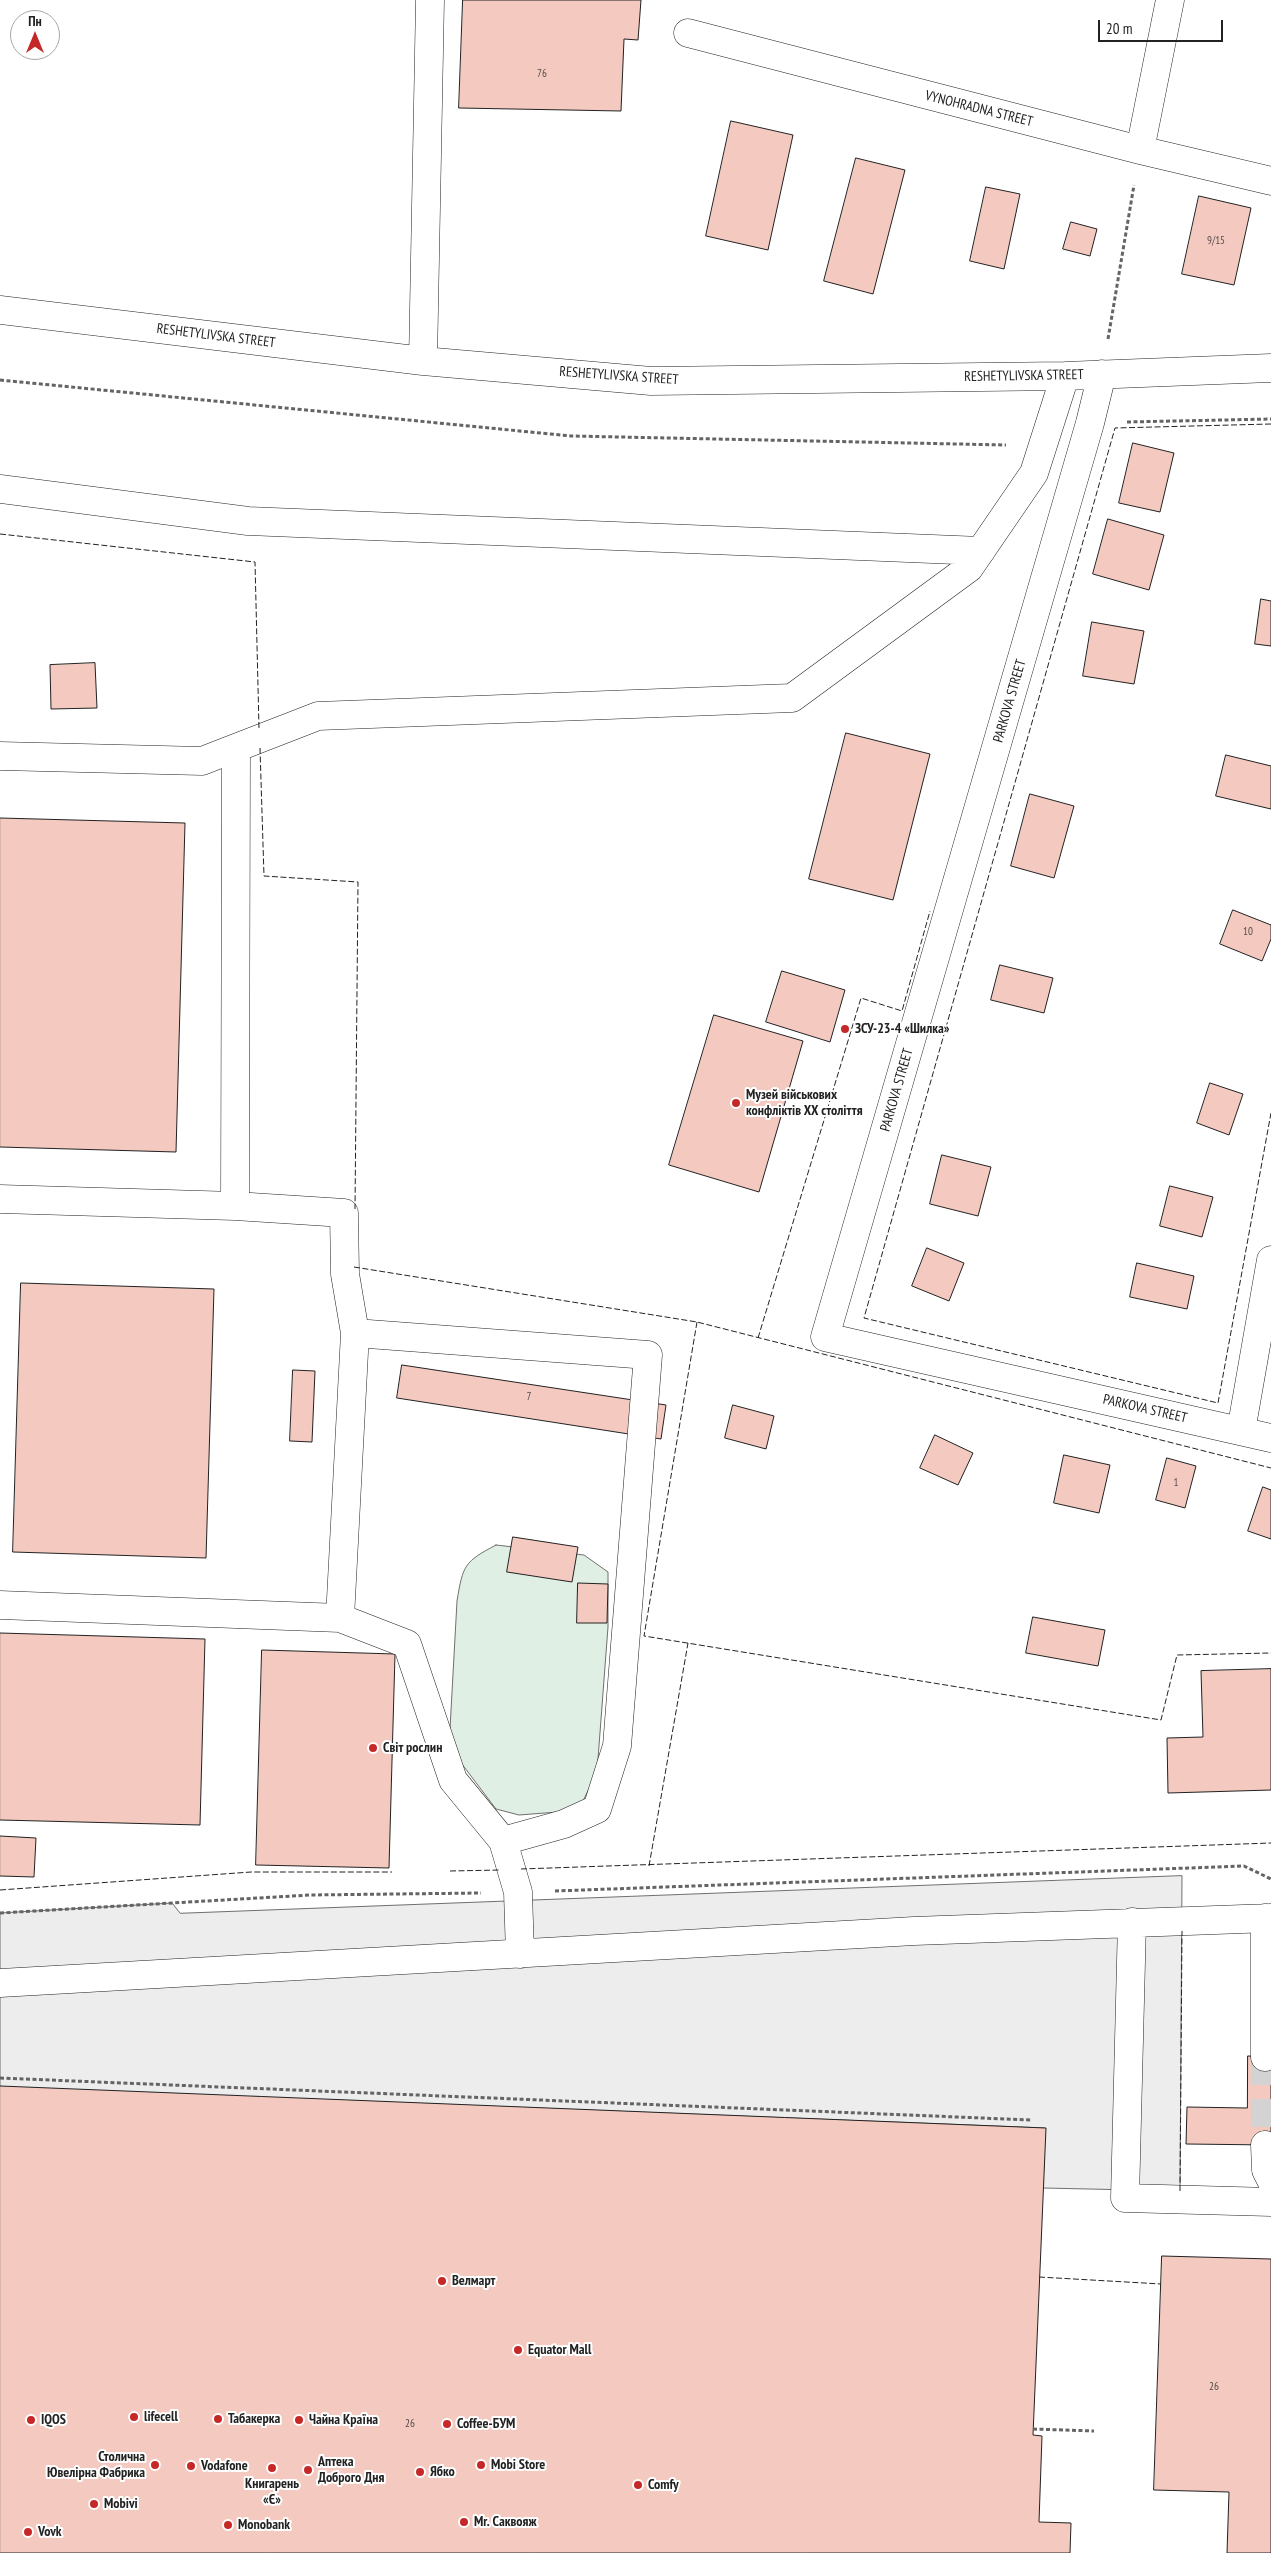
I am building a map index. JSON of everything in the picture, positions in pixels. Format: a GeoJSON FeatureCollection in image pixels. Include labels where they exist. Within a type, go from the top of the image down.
{"type":"FeatureCollection","features":[{"type":"Feature","properties":{"kind":"street"},"geometry":{"type":"LineString","coordinates":[[423,360],[430,0]]}},
{"type":"Feature","properties":{"kind":"street"},"geometry":{"type":"LineString","coordinates":[[1140,150],[1170,0]]}},
{"type":"Feature","properties":{"kind":"street","name":"VYNOHRADNA STREET"},"geometry":{"type":"LineString","coordinates":[[688,33],[1271,182]]}},
{"type":"Feature","properties":{"kind":"street","name":"RESHETYLIVSKA STREET"},"geometry":{"type":"LineString","coordinates":[[0,310],[423,360],[651,381],[1065,376],[1271,368]]}},
{"type":"Feature","properties":{"kind":"street","name":"PARKOVA STREET"},"geometry":{"type":"LineString","coordinates":[[1102,374],[1090,423],[826,1337],[1271,1438]]}},
{"type":"Feature","properties":{"kind":"street"},"geometry":{"type":"LineString","coordinates":[[0,756],[202,761],[318,716],[792,698],[969,568],[1034,473],[1065,376]]}},
{"type":"Feature","properties":{"kind":"street"},"geometry":{"type":"LineString","coordinates":[[0,489],[248,521],[981,550]]}},
{"type":"Feature","properties":{"kind":"street"},"geometry":{"type":"LineString","coordinates":[[235,1206],[236,748]]}},
{"type":"Feature","properties":{"kind":"street"},"geometry":{"type":"LineString","coordinates":[[0,1199],[235,1206],[344,1213],[345,1274],[355,1333],[340,1618]]}},
{"type":"Feature","properties":{"kind":"street"},"geometry":{"type":"LineString","coordinates":[[1241,1431],[1271,1260]]}},
{"type":"Feature","properties":{"kind":"street"},"geometry":{"type":"LineString","coordinates":[[355,1333],[648,1355],[617,1746],[598,1809],[564,1824],[503,1841]]}},
{"type":"Feature","properties":{"kind":"street"},"geometry":{"type":"LineString","coordinates":[[0,1605],[340,1618],[407,1644],[453,1780],[503,1841],[518,1892],[520,1954]]}},
{"type":"Feature","properties":{"kind":"street"},"geometry":{"type":"LineString","coordinates":[[0,1983],[904,1931],[1268,1918],[1265,2057]]}},
{"type":"Feature","properties":{"kind":"street"},"geometry":{"type":"LineString","coordinates":[[1132,1922],[1125,2198],[1271,2202]]}},
{"type":"Feature","properties":{"kind":"street"},"geometry":{"type":"LineString","coordinates":[[1265,2145],[1266,2170],[1271,2180]]}},
{"type":"Feature","properties":{"kind":"path"},"geometry":{"type":"LineString","coordinates":[[1102,374],[1140,150]]}},
{"type":"Feature","properties":{"kind":"path"},"geometry":{"type":"LineString","coordinates":[[0,380],[571,436],[1043,446]]}},
{"type":"Feature","properties":{"kind":"path"},"geometry":{"type":"LineString","coordinates":[[1090,423],[1271,419]]}},
{"type":"Feature","properties":{"kind":"path"},"geometry":{"type":"LineString","coordinates":[[0,1913],[310,1895],[518,1892],[1244,1866],[1271,1879]]}},
{"type":"Feature","properties":{"kind":"path"},"geometry":{"type":"LineString","coordinates":[[0,2078],[1031,2120]]}},
{"type":"Feature","properties":{"kind":"path"},"geometry":{"type":"LineString","coordinates":[[1033,2429],[1094,2431]]}},
{"type":"Feature","properties":{"kind":"green space"},"geometry":{"type":"Polygon","coordinates":[[[496,1545],[584,1555],[608,1572],[608,1627],[597,1772],[583,1801],[558,1812],[519,1815],[496,1809],[449,1747],[457,1601],[461,1579],[471,1561],[496,1545]]]}},
{"type":"Feature","properties":{"kind":"shaded area"},"geometry":{"type":"Polygon","coordinates":[[[1182,1876],[1180,2191],[1043,2188],[1045,2128],[0,2087],[0,1913],[172,1903],[180,1913],[1182,1876]]]}},
{"type":"Feature","properties":{"kind":"building"},"geometry":{"type":"Polygon","coordinates":[[[463,0],[641,0],[638,40],[624,39],[621,111],[459,108],[463,0]]]}},
{"type":"Feature","properties":{"kind":"building"},"geometry":{"type":"Polygon","coordinates":[[[731,121],[793,135],[768,250],[706,236],[731,121]]]}},
{"type":"Feature","properties":{"kind":"building"},"geometry":{"type":"Polygon","coordinates":[[[856,158],[905,170],[873,294],[824,281],[856,158]]]}},
{"type":"Feature","properties":{"kind":"building"},"geometry":{"type":"Polygon","coordinates":[[[986,187],[1020,194],[1004,269],[970,261],[986,187]]]}},
{"type":"Feature","properties":{"kind":"building"},"geometry":{"type":"Polygon","coordinates":[[[1199,196],[1251,208],[1234,285],[1182,274],[1199,196]]]}},
{"type":"Feature","properties":{"kind":"building"},"geometry":{"type":"Polygon","coordinates":[[[1071,222],[1097,229],[1090,256],[1063,249],[1071,222]]]}},
{"type":"Feature","properties":{"kind":"building"},"geometry":{"type":"Polygon","coordinates":[[[1133,443],[1174,453],[1160,512],[1119,503],[1133,443]]]}},
{"type":"Feature","properties":{"kind":"building"},"geometry":{"type":"Polygon","coordinates":[[[1108,519],[1164,535],[1149,590],[1093,574],[1108,519]]]}},
{"type":"Feature","properties":{"kind":"building"},"geometry":{"type":"Polygon","coordinates":[[[1261,599],[1271,601],[1271,646],[1255,644],[1261,599]]]}},
{"type":"Feature","properties":{"kind":"building"},"geometry":{"type":"Polygon","coordinates":[[[1092,622],[1144,631],[1134,684],[1083,676],[1092,622]]]}},
{"type":"Feature","properties":{"kind":"building"},"geometry":{"type":"Polygon","coordinates":[[[95,663],[97,708],[51,709],[50,665],[95,663]]]}},
{"type":"Feature","properties":{"kind":"building"},"geometry":{"type":"Polygon","coordinates":[[[846,733],[930,754],[893,900],[809,879],[846,733]]]}},
{"type":"Feature","properties":{"kind":"building"},"geometry":{"type":"Polygon","coordinates":[[[1226,755],[1271,766],[1271,809],[1216,796],[1226,755]]]}},
{"type":"Feature","properties":{"kind":"building"},"geometry":{"type":"Polygon","coordinates":[[[1030,794],[1074,806],[1054,878],[1011,866],[1030,794]]]}},
{"type":"Feature","properties":{"kind":"building"},"geometry":{"type":"Polygon","coordinates":[[[0,818],[185,823],[176,1152],[0,1147],[0,818]]]}},
{"type":"Feature","properties":{"kind":"building"},"geometry":{"type":"Polygon","coordinates":[[[1233,910],[1271,925],[1271,939],[1262,961],[1220,944],[1233,910]]]}},
{"type":"Feature","properties":{"kind":"building"},"geometry":{"type":"Polygon","coordinates":[[[1000,965],[1053,978],[1044,1013],[991,1000],[1000,965]]]}},
{"type":"Feature","properties":{"kind":"building"},"geometry":{"type":"Polygon","coordinates":[[[782,971],[845,990],[830,1042],[766,1022],[782,971]]]}},
{"type":"Feature","properties":{"kind":"building","name":"Музей військових конфліктів ХХ століття"},"geometry":{"type":"Polygon","coordinates":[[[714,1015],[803,1041],[759,1192],[669,1165],[714,1015]]]}},
{"type":"Feature","properties":{"kind":"building"},"geometry":{"type":"Polygon","coordinates":[[[1210,1083],[1243,1094],[1229,1135],[1197,1123],[1210,1083]]]}},
{"type":"Feature","properties":{"kind":"building"},"geometry":{"type":"Polygon","coordinates":[[[942,1155],[991,1167],[978,1216],[930,1204],[942,1155]]]}},
{"type":"Feature","properties":{"kind":"building"},"geometry":{"type":"Polygon","coordinates":[[[1170,1186],[1213,1197],[1202,1237],[1160,1226],[1170,1186]]]}},
{"type":"Feature","properties":{"kind":"building"},"geometry":{"type":"Polygon","coordinates":[[[927,1248],[964,1263],[949,1301],[912,1286],[927,1248]]]}},
{"type":"Feature","properties":{"kind":"building"},"geometry":{"type":"Polygon","coordinates":[[[1137,1263],[1194,1276],[1187,1309],[1130,1297],[1137,1263]]]}},
{"type":"Feature","properties":{"kind":"building"},"geometry":{"type":"Polygon","coordinates":[[[21,1283],[214,1289],[206,1558],[13,1552],[21,1283]]]}},
{"type":"Feature","properties":{"kind":"building"},"geometry":{"type":"Polygon","coordinates":[[[402,1365],[666,1405],[661,1439],[397,1398],[402,1365]]]}},
{"type":"Feature","properties":{"kind":"building"},"geometry":{"type":"Polygon","coordinates":[[[293,1370],[315,1371],[312,1442],[290,1441],[293,1370]]]}},
{"type":"Feature","properties":{"kind":"building"},"geometry":{"type":"Polygon","coordinates":[[[733,1405],[774,1416],[766,1449],[725,1438],[733,1405]]]}},
{"type":"Feature","properties":{"kind":"building"},"geometry":{"type":"Polygon","coordinates":[[[935,1435],[973,1453],[958,1485],[920,1468],[935,1435]]]}},
{"type":"Feature","properties":{"kind":"building"},"geometry":{"type":"Polygon","coordinates":[[[1064,1455],[1110,1465],[1099,1513],[1054,1503],[1064,1455]]]}},
{"type":"Feature","properties":{"kind":"building"},"geometry":{"type":"Polygon","coordinates":[[[1167,1458],[1196,1466],[1185,1508],[1156,1500],[1167,1458]]]}},
{"type":"Feature","properties":{"kind":"building"},"geometry":{"type":"Polygon","coordinates":[[[1263,1487],[1271,1490],[1271,1539],[1248,1531],[1263,1487]]]}},
{"type":"Feature","properties":{"kind":"building"},"geometry":{"type":"Polygon","coordinates":[[[513,1537],[578,1547],[572,1582],[507,1572],[513,1537]]]}},
{"type":"Feature","properties":{"kind":"building"},"geometry":{"type":"Polygon","coordinates":[[[578,1583],[608,1584],[607,1623],[577,1623],[578,1583]]]}},
{"type":"Feature","properties":{"kind":"building"},"geometry":{"type":"Polygon","coordinates":[[[1033,1617],[1105,1630],[1098,1666],[1026,1653],[1033,1617]]]}},
{"type":"Feature","properties":{"kind":"building"},"geometry":{"type":"Polygon","coordinates":[[[0,1633],[205,1639],[200,1825],[0,1820],[0,1633]]]}},
{"type":"Feature","properties":{"kind":"building"},"geometry":{"type":"Polygon","coordinates":[[[262,1650],[395,1654],[389,1868],[256,1865],[262,1650]]]}},
{"type":"Feature","properties":{"kind":"building"},"geometry":{"type":"Polygon","coordinates":[[[1271,1669],[1271,1790],[1168,1793],[1167,1738],[1203,1737],[1201,1671],[1271,1669]]]}},
{"type":"Feature","properties":{"kind":"building"},"geometry":{"type":"Polygon","coordinates":[[[0,1836],[36,1838],[34,1877],[0,1876],[0,1836]]]}},
{"type":"Feature","properties":{"kind":"building"},"geometry":{"type":"Polygon","coordinates":[[[1248,2056],[1271,2057],[1271,2145],[1186,2144],[1187,2107],[1247,2108],[1248,2056]]]}},
{"type":"Feature","properties":{"kind":"building","name":"Equator Mall"},"geometry":{"type":"Polygon","coordinates":[[[0,2086],[1046,2128],[1033,2435],[1042,2436],[1039,2522],[1071,2523],[1070,2553],[0,2553],[0,2086]]]}},
{"type":"Feature","properties":{"kind":"building"},"geometry":{"type":"Polygon","coordinates":[[[1162,2256],[1271,2259],[1271,2553],[1227,2553],[1229,2492],[1154,2490],[1162,2256]]]}},
{"type":"Feature","properties":{"kind":"tunnel"},"geometry":{"type":"LineString","coordinates":[[1265,2057],[1265,2145]]}},
{"type":"Feature","properties":{"kind":"fence"},"geometry":{"type":"LineString","coordinates":[[1271,424],[1115,428],[864,1318],[1218,1403],[1271,1113]]}},
{"type":"Feature","properties":{"kind":"fence"},"geometry":{"type":"LineString","coordinates":[[0,534],[255,562],[259,728]]}},
{"type":"Feature","properties":{"kind":"fence"},"geometry":{"type":"LineString","coordinates":[[260,748],[264,876],[358,882],[355,1209]]}},
{"type":"Feature","properties":{"kind":"fence"},"geometry":{"type":"LineString","coordinates":[[758,1338],[861,998],[902,1011],[930,911]]}},
{"type":"Feature","properties":{"kind":"fence"},"geometry":{"type":"LineString","coordinates":[[354,1267],[697,1322],[1271,1468]]}},
{"type":"Feature","properties":{"kind":"fence"},"geometry":{"type":"LineString","coordinates":[[697,1322],[644,1636],[1161,1720],[1177,1655],[1271,1653]]}},
{"type":"Feature","properties":{"kind":"fence"},"geometry":{"type":"LineString","coordinates":[[649,1866],[688,1643]]}},
{"type":"Feature","properties":{"kind":"fence"},"geometry":{"type":"LineString","coordinates":[[521,1869],[1271,1843]]}},
{"type":"Feature","properties":{"kind":"fence"},"geometry":{"type":"LineString","coordinates":[[450,1871],[501,1870]]}},
{"type":"Feature","properties":{"kind":"fence"},"geometry":{"type":"LineString","coordinates":[[0,1890],[251,1872],[392,1872]]}},
{"type":"Feature","properties":{"kind":"fence"},"geometry":{"type":"LineString","coordinates":[[1180,2191],[1182,1931]]}},
{"type":"Feature","properties":{"kind":"fence"},"geometry":{"type":"LineString","coordinates":[[1039,2277],[1161,2284]]}},
{"type":"Feature","properties":{"kind":"place","name":"ЗСУ-23-4 «Шилка»"},"geometry":{"type":"Point","coordinates":[845,1029]}},
{"type":"Feature","properties":{"kind":"place","name":"Музей військових конфліктів ХХ століття"},"geometry":{"type":"Point","coordinates":[736,1103]}},
{"type":"Feature","properties":{"kind":"place","name":"Світ рослин"},"geometry":{"type":"Point","coordinates":[373,1748]}},
{"type":"Feature","properties":{"kind":"place","name":"Велмарт"},"geometry":{"type":"Point","coordinates":[442,2281]}},
{"type":"Feature","properties":{"kind":"place","name":"Equator Mall"},"geometry":{"type":"Point","coordinates":[518,2350]}},
{"type":"Feature","properties":{"kind":"place","name":"lifecell"},"geometry":{"type":"Point","coordinates":[134,2417]}},
{"type":"Feature","properties":{"kind":"place","name":"Табакерка"},"geometry":{"type":"Point","coordinates":[218,2419]}},
{"type":"Feature","properties":{"kind":"place","name":"IQOS"},"geometry":{"type":"Point","coordinates":[31,2420]}},
{"type":"Feature","properties":{"kind":"place","name":"Чайна Країна"},"geometry":{"type":"Point","coordinates":[299,2420]}},
{"type":"Feature","properties":{"kind":"place","name":"Coffee-БУМ"},"geometry":{"type":"Point","coordinates":[447,2424]}},
{"type":"Feature","properties":{"kind":"place","name":"Столична Ювелірна Фабрика"},"geometry":{"type":"Point","coordinates":[155,2465]}},
{"type":"Feature","properties":{"kind":"place","name":"Mobi Store"},"geometry":{"type":"Point","coordinates":[481,2465]}},
{"type":"Feature","properties":{"kind":"place","name":"Vodafone"},"geometry":{"type":"Point","coordinates":[191,2466]}},
{"type":"Feature","properties":{"kind":"place","name":"Книгарень «Є»"},"geometry":{"type":"Point","coordinates":[272,2468]}},
{"type":"Feature","properties":{"kind":"place","name":"Аптека Доброго Дня"},"geometry":{"type":"Point","coordinates":[308,2470]}},
{"type":"Feature","properties":{"kind":"place","name":"Ябко"},"geometry":{"type":"Point","coordinates":[420,2472]}},
{"type":"Feature","properties":{"kind":"place","name":"Comfy"},"geometry":{"type":"Point","coordinates":[638,2485]}},
{"type":"Feature","properties":{"kind":"place","name":"Mobivi"},"geometry":{"type":"Point","coordinates":[94,2504]}},
{"type":"Feature","properties":{"kind":"place","name":"Mr. Саквояж"},"geometry":{"type":"Point","coordinates":[464,2522]}},
{"type":"Feature","properties":{"kind":"place","name":"Monobank"},"geometry":{"type":"Point","coordinates":[228,2525]}},
{"type":"Feature","properties":{"kind":"place","name":"Vovk"},"geometry":{"type":"Point","coordinates":[28,2532]}}]}
